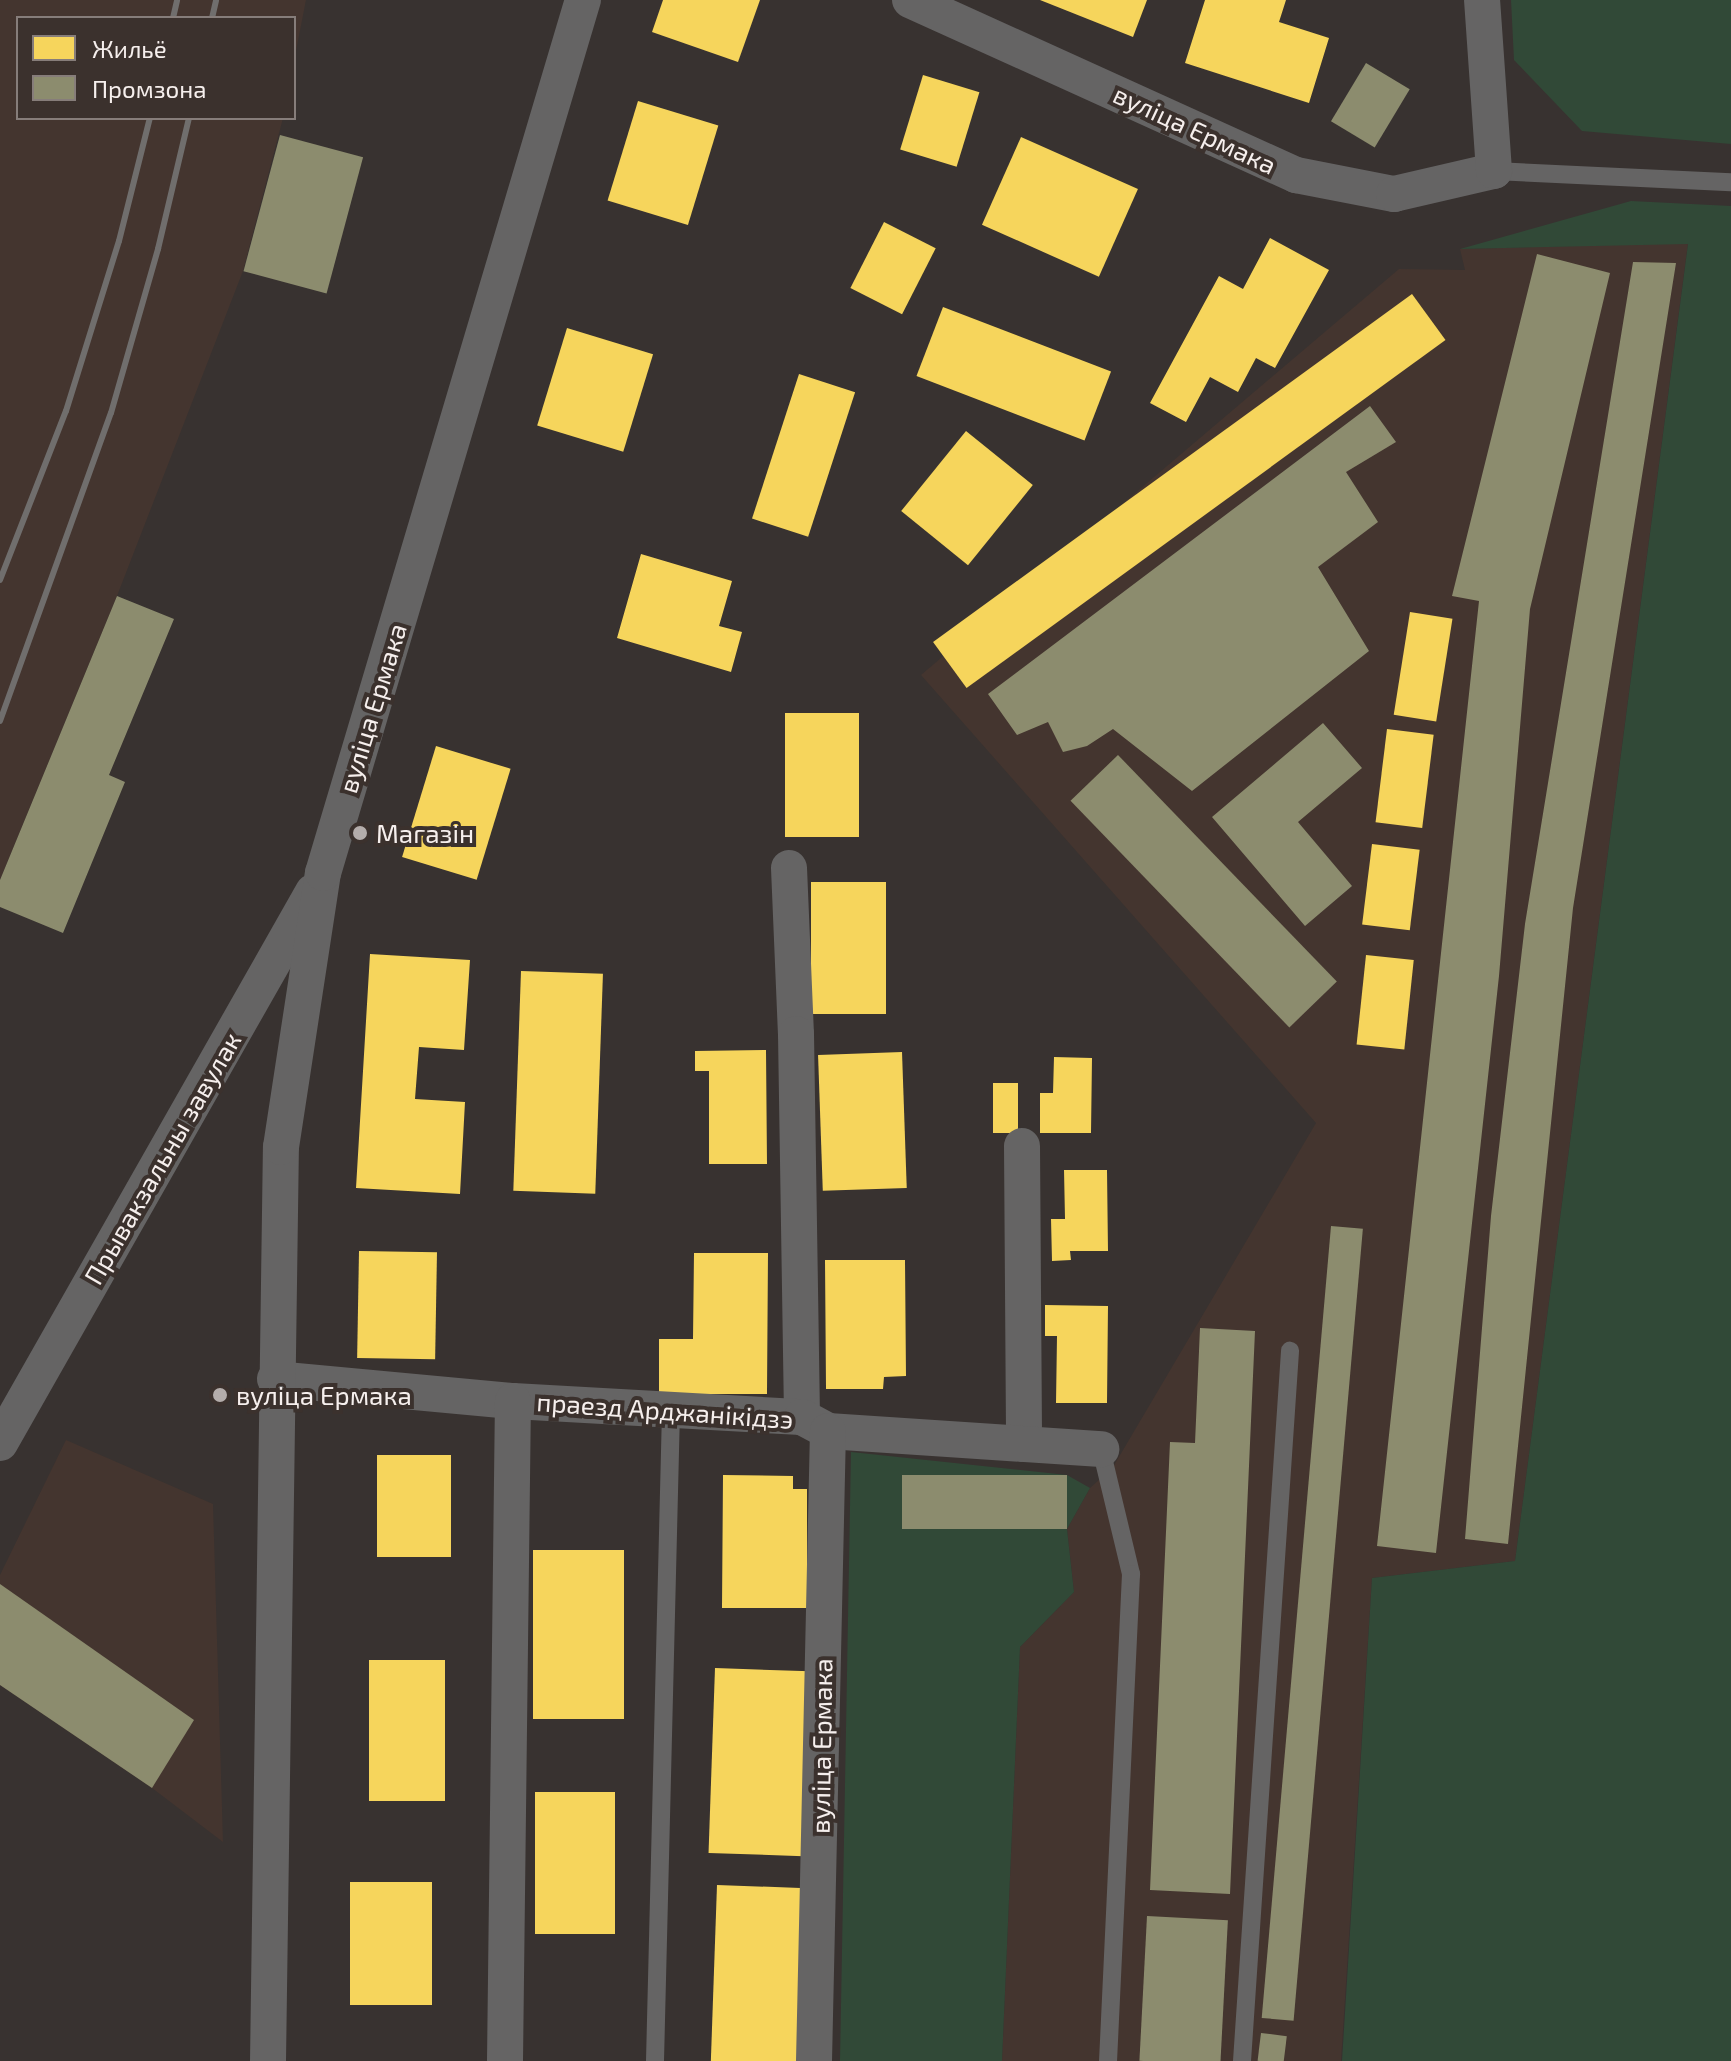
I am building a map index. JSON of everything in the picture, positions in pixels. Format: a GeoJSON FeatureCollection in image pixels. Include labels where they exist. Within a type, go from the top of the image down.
{"type":"FeatureCollection","features":[{"type":"Feature","properties":{"kind":"street","name":"вуліца Ермака"},"geometry":{"type":"LineString","coordinates":[[268,2061],[275,1379],[281,1147],[323,873],[583,0]]}},
{"type":"Feature","properties":{"kind":"street","name":"вуліца Ермака"},"geometry":{"type":"LineString","coordinates":[[910,0],[1296,175],[1394,194],[1494,171]]}},
{"type":"Feature","properties":{"kind":"street"},"geometry":{"type":"LineString","coordinates":[[1482,0],[1494,171]]}},
{"type":"Feature","properties":{"kind":"street","name":"вуліца Ермака"},"geometry":{"type":"LineString","coordinates":[[789,868],[815,1424],[814,2061]]}},
{"type":"Feature","properties":{"kind":"street","name":"Прывакзальны завулак"},"geometry":{"type":"LineString","coordinates":[[0,1443],[323,873]]}},
{"type":"Feature","properties":{"kind":"street"},"geometry":{"type":"LineString","coordinates":[[1022,1146],[1024,1444]]}},
{"type":"Feature","properties":{"kind":"street","name":"праезд Арджанікідзэ"},"geometry":{"type":"LineString","coordinates":[[275,1379],[1101,1449]]}},
{"type":"Feature","properties":{"kind":"street"},"geometry":{"type":"LineString","coordinates":[[505,2061],[513,1401]]}},
{"type":"Feature","properties":{"kind":"lane"},"geometry":{"type":"LineString","coordinates":[[1460,0],[1484,41]]}},
{"type":"Feature","properties":{"kind":"lane"},"geometry":{"type":"LineString","coordinates":[[1494,171],[1731,182]]}},
{"type":"Feature","properties":{"kind":"lane"},"geometry":{"type":"LineString","coordinates":[[1242,2061],[1290,1351]]}},
{"type":"Feature","properties":{"kind":"lane"},"geometry":{"type":"LineString","coordinates":[[655,2061],[671,1411]]}},
{"type":"Feature","properties":{"kind":"lane"},"geometry":{"type":"LineString","coordinates":[[1101,1449],[1131,1574],[1108,2061]]}},
{"type":"Feature","properties":{"kind":"shaded area"},"geometry":{"type":"Polygon","coordinates":[[[0,0],[306,0],[296,51],[296,16],[16,16],[16,120],[282,120],[243,271],[117,596],[0,880],[0,0]]]}},
{"type":"Feature","properties":{"kind":"shaded area"},"geometry":{"type":"Polygon","coordinates":[[[1688,243],[1515,1561],[1372,1578],[1341,2061],[1002,2061],[1020,1647],[1074,1592],[1067,1529],[1090,1488],[1113,1467],[1316,1123],[921,675],[1399,269],[1465,270],[1460,249],[1688,243]]]}},
{"type":"Feature","properties":{"kind":"shaded area"},"geometry":{"type":"Polygon","coordinates":[[[66,1440],[213,1504],[223,1842],[152,1788],[0,1685],[0,1575],[66,1440]]]}},
{"type":"Feature","properties":{"kind":"green space"},"geometry":{"type":"Polygon","coordinates":[[[1511,0],[1731,0],[1731,144],[1582,131],[1514,60],[1511,0]]]}},
{"type":"Feature","properties":{"kind":"green space"},"geometry":{"type":"Polygon","coordinates":[[[1631,201],[1731,206],[1731,2061],[1342,2061],[1372,1578],[1515,1561],[1688,244],[1460,249],[1631,201]]]}},
{"type":"Feature","properties":{"kind":"green space"},"geometry":{"type":"Polygon","coordinates":[[[851,1452],[1067,1475],[1090,1488],[1067,1529],[1074,1592],[1020,1647],[1002,2061],[840,2061],[851,1452]]]}},
{"type":"Feature","properties":{"kind":"building: Жильё"},"geometry":{"type":"Polygon","coordinates":[[[663,0],[760,0],[738,62],[652,32],[663,0]]]}},
{"type":"Feature","properties":{"kind":"building: Жильё"},"geometry":{"type":"Polygon","coordinates":[[[1040,0],[1147,0],[1133,37],[1040,0]]]}},
{"type":"Feature","properties":{"kind":"building: Жильё"},"geometry":{"type":"Polygon","coordinates":[[[1205,0],[1286,0],[1279,22],[1329,38],[1309,103],[1185,63],[1205,0]]]}},
{"type":"Feature","properties":{"kind":"building: Жильё"},"geometry":{"type":"Polygon","coordinates":[[[923,75],[979,92],[957,167],[900,150],[923,75]]]}},
{"type":"Feature","properties":{"kind":"building: Жильё"},"geometry":{"type":"Polygon","coordinates":[[[638,101],[718,126],[688,225],[608,200],[638,101]]]}},
{"type":"Feature","properties":{"kind":"building: Жильё"},"geometry":{"type":"Polygon","coordinates":[[[1021,137],[1138,189],[1099,277],[982,225],[1021,137]]]}},
{"type":"Feature","properties":{"kind":"building: Жильё"},"geometry":{"type":"Polygon","coordinates":[[[884,222],[936,248],[902,314],[850,288],[884,222]]]}},
{"type":"Feature","properties":{"kind":"building: Жильё"},"geometry":{"type":"Polygon","coordinates":[[[1270,238],[1329,270],[1275,368],[1256,358],[1238,392],[1210,377],[1186,422],[1150,403],[1219,276],[1243,289],[1270,238]]]}},
{"type":"Feature","properties":{"kind":"building: Жильё"},"geometry":{"type":"Polygon","coordinates":[[[1412,294],[1446,340],[967,688],[933,642],[1412,294]]]}},
{"type":"Feature","properties":{"kind":"building: Жильё"},"geometry":{"type":"Polygon","coordinates":[[[943,307],[1111,372],[1085,441],[916,376],[943,307]]]}},
{"type":"Feature","properties":{"kind":"building: Жильё"},"geometry":{"type":"Polygon","coordinates":[[[567,328],[653,354],[623,452],[537,426],[567,328]]]}},
{"type":"Feature","properties":{"kind":"building: Жильё"},"geometry":{"type":"Polygon","coordinates":[[[799,374],[855,392],[808,537],[752,519],[799,374]]]}},
{"type":"Feature","properties":{"kind":"building: Жильё"},"geometry":{"type":"Polygon","coordinates":[[[966,431],[1033,485],[968,565],[901,511],[966,431]]]}},
{"type":"Feature","properties":{"kind":"building: Жильё"},"geometry":{"type":"Polygon","coordinates":[[[641,554],[732,581],[719,626],[742,632],[731,672],[617,638],[641,554]]]}},
{"type":"Feature","properties":{"kind":"building: Жильё"},"geometry":{"type":"Polygon","coordinates":[[[1410,612],[1452,619],[1436,721],[1394,715],[1410,612]]]}},
{"type":"Feature","properties":{"kind":"building: Жильё"},"geometry":{"type":"Polygon","coordinates":[[[785,713],[859,713],[859,837],[785,837],[785,713]]]}},
{"type":"Feature","properties":{"kind":"building: Жильё"},"geometry":{"type":"Polygon","coordinates":[[[1387,729],[1434,735],[1422,828],[1376,822],[1387,729]]]}},
{"type":"Feature","properties":{"kind":"building: Жильё"},"geometry":{"type":"Polygon","coordinates":[[[436,746],[511,769],[477,880],[402,857],[436,746]]]}},
{"type":"Feature","properties":{"kind":"building: Жильё"},"geometry":{"type":"Polygon","coordinates":[[[1372,844],[1420,850],[1410,930],[1362,924],[1372,844]]]}},
{"type":"Feature","properties":{"kind":"building: Жильё"},"geometry":{"type":"Polygon","coordinates":[[[811,882],[886,882],[886,1014],[811,1014],[811,882]]]}},
{"type":"Feature","properties":{"kind":"building: Жильё"},"geometry":{"type":"Polygon","coordinates":[[[370,954],[470,960],[464,1050],[419,1047],[415,1099],[465,1102],[460,1194],[356,1188],[370,954]]]}},
{"type":"Feature","properties":{"kind":"building: Жильё"},"geometry":{"type":"Polygon","coordinates":[[[1366,955],[1414,960],[1404,1050],[1357,1045],[1366,955]]]}},
{"type":"Feature","properties":{"kind":"building: Жильё"},"geometry":{"type":"Polygon","coordinates":[[[521,971],[603,974],[595,1194],[513,1191],[521,971]]]}},
{"type":"Feature","properties":{"kind":"building: Жильё"},"geometry":{"type":"Polygon","coordinates":[[[766,1050],[767,1164],[709,1164],[709,1071],[695,1071],[695,1051],[766,1050]]]}},
{"type":"Feature","properties":{"kind":"building: Жильё"},"geometry":{"type":"Polygon","coordinates":[[[902,1052],[907,1188],[823,1191],[818,1055],[902,1052]]]}},
{"type":"Feature","properties":{"kind":"building: Жильё"},"geometry":{"type":"Polygon","coordinates":[[[1054,1057],[1092,1058],[1091,1133],[1040,1133],[1040,1093],[1053,1093],[1054,1057]]]}},
{"type":"Feature","properties":{"kind":"building: Жильё"},"geometry":{"type":"Polygon","coordinates":[[[993,1083],[1018,1083],[1018,1133],[993,1133],[993,1083]]]}},
{"type":"Feature","properties":{"kind":"building: Жильё"},"geometry":{"type":"Polygon","coordinates":[[[1064,1170],[1107,1170],[1108,1251],[1070,1251],[1071,1260],[1052,1261],[1051,1219],[1065,1219],[1064,1170]]]}},
{"type":"Feature","properties":{"kind":"building: Жильё"},"geometry":{"type":"Polygon","coordinates":[[[359,1251],[437,1252],[435,1359],[357,1358],[359,1251]]]}},
{"type":"Feature","properties":{"kind":"building: Жильё"},"geometry":{"type":"Polygon","coordinates":[[[694,1253],[768,1253],[767,1394],[659,1394],[659,1339],[693,1339],[694,1253]]]}},
{"type":"Feature","properties":{"kind":"building: Жильё"},"geometry":{"type":"Polygon","coordinates":[[[825,1260],[905,1260],[906,1376],[884,1377],[883,1389],[826,1389],[825,1260]]]}},
{"type":"Feature","properties":{"kind":"building: Жильё"},"geometry":{"type":"Polygon","coordinates":[[[1045,1305],[1108,1306],[1107,1403],[1056,1403],[1057,1336],[1045,1336],[1045,1305]]]}},
{"type":"Feature","properties":{"kind":"building: Жильё"},"geometry":{"type":"Polygon","coordinates":[[[377,1455],[451,1455],[451,1557],[377,1557],[377,1455]]]}},
{"type":"Feature","properties":{"kind":"building: Жильё"},"geometry":{"type":"Polygon","coordinates":[[[723,1475],[793,1476],[793,1489],[807,1489],[807,1608],[722,1608],[723,1475]]]}},
{"type":"Feature","properties":{"kind":"building: Жильё"},"geometry":{"type":"Polygon","coordinates":[[[533,1550],[624,1550],[624,1719],[533,1719],[533,1550]]]}},
{"type":"Feature","properties":{"kind":"building: Жильё"},"geometry":{"type":"Polygon","coordinates":[[[369,1660],[445,1660],[445,1801],[369,1801],[369,1660]]]}},
{"type":"Feature","properties":{"kind":"building: Жильё"},"geometry":{"type":"Polygon","coordinates":[[[715,1668],[810,1671],[803,1856],[709,1853],[715,1668]]]}},
{"type":"Feature","properties":{"kind":"building: Жильё"},"geometry":{"type":"Polygon","coordinates":[[[535,1792],[615,1792],[615,1934],[535,1934],[535,1792]]]}},
{"type":"Feature","properties":{"kind":"building: Жильё"},"geometry":{"type":"Polygon","coordinates":[[[350,1882],[432,1882],[432,2005],[350,2005],[350,1882]]]}},
{"type":"Feature","properties":{"kind":"building: Жильё"},"geometry":{"type":"Polygon","coordinates":[[[717,1885],[807,1888],[801,2061],[711,2061],[717,1885]]]}},
{"type":"Feature","properties":{"kind":"building: Промзона"},"geometry":{"type":"Polygon","coordinates":[[[1366,63],[1410,89],[1375,148],[1331,121],[1366,63]]]}},
{"type":"Feature","properties":{"kind":"building: Промзона"},"geometry":{"type":"Polygon","coordinates":[[[280,135],[363,157],[327,293],[244,271],[280,135]]]}},
{"type":"Feature","properties":{"kind":"building: Промзона"},"geometry":{"type":"Polygon","coordinates":[[[1537,254],[1610,273],[1530,609],[1499,976],[1436,1553],[1377,1546],[1479,601],[1452,596],[1537,254]]]}},
{"type":"Feature","properties":{"kind":"building: Промзона"},"geometry":{"type":"Polygon","coordinates":[[[1633,262],[1676,263],[1573,908],[1508,1544],[1465,1539],[1491,1216],[1525,924],[1633,262]]]}},
{"type":"Feature","properties":{"kind":"building: Промзона"},"geometry":{"type":"Polygon","coordinates":[[[1370,406],[1396,442],[1346,472],[1378,522],[1318,567],[1369,651],[1192,791],[1113,729],[1087,746],[1063,752],[1048,722],[1017,735],[988,694],[1370,406]]]}},
{"type":"Feature","properties":{"kind":"building: Промзона"},"geometry":{"type":"Polygon","coordinates":[[[117,596],[174,619],[109,775],[125,782],[63,933],[0,907],[0,880],[117,596]]]}},
{"type":"Feature","properties":{"kind":"building: Промзона"},"geometry":{"type":"Polygon","coordinates":[[[1323,723],[1362,768],[1298,822],[1352,886],[1305,926],[1212,817],[1323,723]]]}},
{"type":"Feature","properties":{"kind":"building: Промзона"},"geometry":{"type":"Polygon","coordinates":[[[1118,755],[1337,982],[1289,1027],[1071,801],[1118,755]]]}},
{"type":"Feature","properties":{"kind":"building: Промзона"},"geometry":{"type":"Polygon","coordinates":[[[1331,1226],[1363,1229],[1294,2021],[1262,2018],[1331,1226]]]}},
{"type":"Feature","properties":{"kind":"building: Промзона"},"geometry":{"type":"Polygon","coordinates":[[[1200,1328],[1255,1331],[1230,1894],[1150,1890],[1170,1442],[1195,1443],[1200,1328]]]}},
{"type":"Feature","properties":{"kind":"building: Промзона"},"geometry":{"type":"Polygon","coordinates":[[[902,1475],[1067,1475],[1067,1529],[902,1529],[902,1475]]]}},
{"type":"Feature","properties":{"kind":"building: Промзона"},"geometry":{"type":"Polygon","coordinates":[[[0,1584],[194,1720],[152,1788],[0,1685],[0,1584]]]}},
{"type":"Feature","properties":{"kind":"building: Промзона"},"geometry":{"type":"Polygon","coordinates":[[[1147,1916],[1228,1920],[1221,2061],[1139,2061],[1147,1916]]]}},
{"type":"Feature","properties":{"kind":"building: Промзона"},"geometry":{"type":"Polygon","coordinates":[[[1261,2033],[1287,2036],[1284,2061],[1258,2061],[1261,2033]]]}},
{"type":"Feature","properties":{"kind":"railway"},"geometry":{"type":"LineString","coordinates":[[173,16],[177,0]]}},
{"type":"Feature","properties":{"kind":"railway"},"geometry":{"type":"LineString","coordinates":[[212,16],[216,0]]}},
{"type":"Feature","properties":{"kind":"railway"},"geometry":{"type":"LineString","coordinates":[[0,580],[66,411],[119,241],[149,120]]}},
{"type":"Feature","properties":{"kind":"railway"},"geometry":{"type":"LineString","coordinates":[[0,721],[111,413],[158,249],[189,120]]}},
{"type":"Feature","properties":{"kind":"place","name":"Магазін"},"geometry":{"type":"Point","coordinates":[360,833]}},
{"type":"Feature","properties":{"kind":"place","name":"вуліца Ермака"},"geometry":{"type":"Point","coordinates":[220,1395]}}]}
